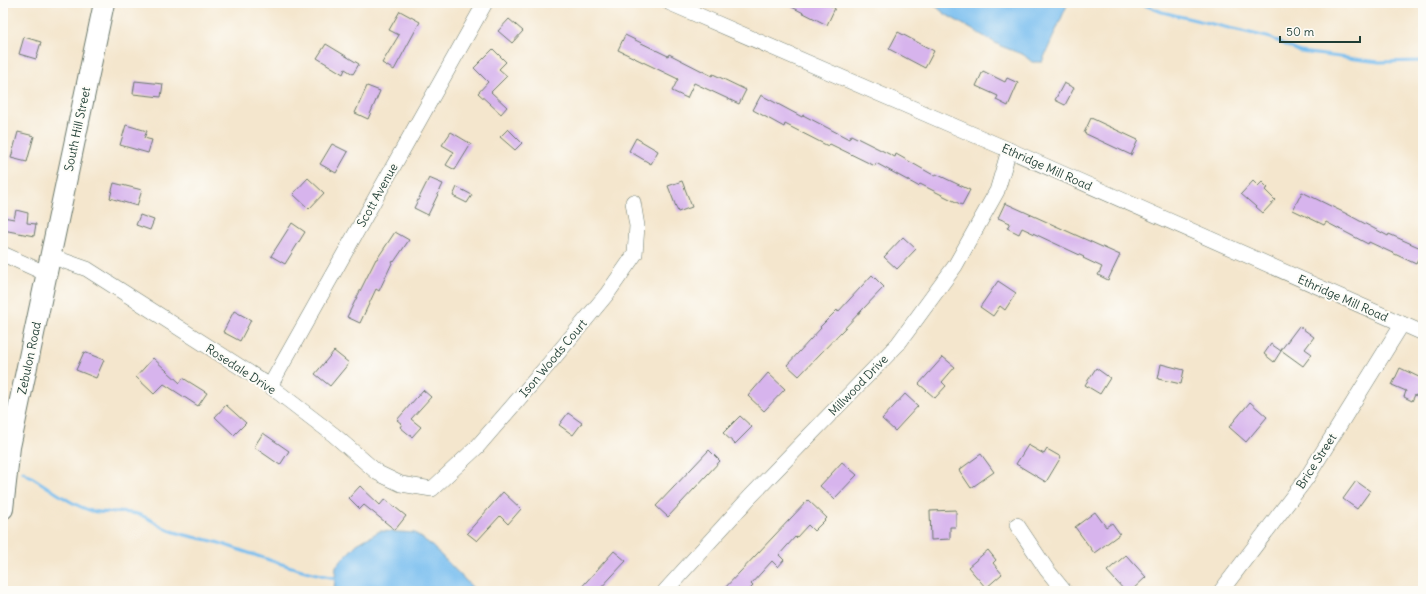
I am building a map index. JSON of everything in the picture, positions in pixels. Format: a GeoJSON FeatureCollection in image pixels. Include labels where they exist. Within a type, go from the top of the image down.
{"type":"FeatureCollection","features":[{"type":"Feature","properties":{"kind":"main road","name":"South Hill Street"},"geometry":{"type":"LineString","coordinates":[[48,265],[104,3]]}},
{"type":"Feature","properties":{"kind":"main road","name":"Zebulon Road"},"geometry":{"type":"LineString","coordinates":[[3,509],[10,447],[48,265]]}},
{"type":"Feature","properties":{"kind":"street","name":"Scott Avenue"},"geometry":{"type":"LineString","coordinates":[[270,386],[485,3]]}},
{"type":"Feature","properties":{"kind":"street","name":"Ethridge Mill Road"},"geometry":{"type":"LineString","coordinates":[[670,3],[1009,150],[1423,333]]}},
{"type":"Feature","properties":{"kind":"street","name":"Millwood Drive"},"geometry":{"type":"LineString","coordinates":[[665,591],[750,497],[898,344],[955,266],[997,191],[1009,150]]}},
{"type":"Feature","properties":{"kind":"street","name":"Ison Woods Court"},"geometry":{"type":"LineString","coordinates":[[426,489],[432,490],[477,447],[607,294],[635,254],[637,226],[633,202]]}},
{"type":"Feature","properties":{"kind":"street","name":"Rosedale Drive"},"geometry":{"type":"LineString","coordinates":[[3,254],[48,265],[88,269],[270,386],[334,435],[378,473],[401,484],[426,489]]}},
{"type":"Feature","properties":{"kind":"street","name":"Brice Street"},"geometry":{"type":"LineString","coordinates":[[1221,591],[1306,479],[1402,324]]}},
{"type":"Feature","properties":{"kind":"street"},"geometry":{"type":"LineString","coordinates":[[1017,526],[1047,570],[1064,591]]}},
{"type":"Feature","properties":{"kind":"water"},"geometry":{"type":"Polygon","coordinates":[[[932,3],[1068,3],[1042,62],[1032,62],[1024,55],[1001,46],[945,14],[932,3]]]}},
{"type":"Feature","properties":{"kind":"water"},"geometry":{"type":"Polygon","coordinates":[[[380,531],[415,533],[430,544],[476,591],[334,591],[336,566],[357,544],[380,531]]]}},
{"type":"Feature","properties":{"kind":"building"},"geometry":{"type":"Polygon","coordinates":[[[784,3],[825,3],[835,8],[827,25],[784,3]]]}},
{"type":"Feature","properties":{"kind":"building"},"geometry":{"type":"Polygon","coordinates":[[[400,11],[420,22],[394,70],[382,63],[399,35],[389,30],[400,11]]]}},
{"type":"Feature","properties":{"kind":"building"},"geometry":{"type":"Polygon","coordinates":[[[509,19],[523,31],[512,43],[498,31],[509,19]]]}},
{"type":"Feature","properties":{"kind":"building"},"geometry":{"type":"Polygon","coordinates":[[[898,32],[934,51],[925,68],[889,49],[898,32]]]}},
{"type":"Feature","properties":{"kind":"building"},"geometry":{"type":"Polygon","coordinates":[[[625,35],[668,56],[669,54],[712,76],[713,74],[746,90],[739,104],[694,83],[687,98],[672,91],[678,79],[618,50],[625,35]]]}},
{"type":"Feature","properties":{"kind":"building"},"geometry":{"type":"Polygon","coordinates":[[[24,37],[41,42],[36,59],[19,54],[24,37]]]}},
{"type":"Feature","properties":{"kind":"building"},"geometry":{"type":"Polygon","coordinates":[[[326,44],[359,64],[353,74],[345,69],[343,74],[317,58],[326,44]]]}},
{"type":"Feature","properties":{"kind":"building"},"geometry":{"type":"Polygon","coordinates":[[[493,49],[506,62],[499,69],[507,76],[491,92],[507,107],[501,114],[478,93],[488,82],[474,68],[493,49]]]}},
{"type":"Feature","properties":{"kind":"building"},"geometry":{"type":"Polygon","coordinates":[[[983,71],[1005,82],[1007,78],[1018,83],[1008,106],[996,100],[998,96],[976,86],[983,71]]]}},
{"type":"Feature","properties":{"kind":"building"},"geometry":{"type":"Polygon","coordinates":[[[135,81],[163,84],[161,97],[133,94],[135,81]]]}},
{"type":"Feature","properties":{"kind":"building"},"geometry":{"type":"Polygon","coordinates":[[[1064,83],[1074,88],[1065,105],[1055,100],[1064,83]]]}},
{"type":"Feature","properties":{"kind":"building"},"geometry":{"type":"Polygon","coordinates":[[[367,86],[380,91],[368,119],[355,113],[367,86]]]}},
{"type":"Feature","properties":{"kind":"building"},"geometry":{"type":"Polygon","coordinates":[[[761,95],[802,117],[803,115],[849,139],[851,135],[895,157],[896,154],[935,176],[936,174],[970,190],[962,205],[920,184],[918,186],[876,163],[875,166],[830,144],[828,146],[785,124],[784,127],[753,110],[761,95]]]}},
{"type":"Feature","properties":{"kind":"building"},"geometry":{"type":"Polygon","coordinates":[[[1091,118],[1138,140],[1131,155],[1084,133],[1091,118]]]}},
{"type":"Feature","properties":{"kind":"building"},"geometry":{"type":"Polygon","coordinates":[[[126,125],[147,131],[144,138],[152,140],[148,153],[120,145],[126,125]]]}},
{"type":"Feature","properties":{"kind":"building"},"geometry":{"type":"Polygon","coordinates":[[[508,129],[522,143],[515,150],[500,137],[508,129]]]}},
{"type":"Feature","properties":{"kind":"building"},"geometry":{"type":"Polygon","coordinates":[[[18,132],[34,136],[27,162],[11,158],[18,132]]]}},
{"type":"Feature","properties":{"kind":"building"},"geometry":{"type":"Polygon","coordinates":[[[451,132],[471,144],[455,170],[446,165],[454,152],[442,145],[451,132]]]}},
{"type":"Feature","properties":{"kind":"building"},"geometry":{"type":"Polygon","coordinates":[[[636,138],[658,151],[651,164],[629,151],[636,138]]]}},
{"type":"Feature","properties":{"kind":"building"},"geometry":{"type":"Polygon","coordinates":[[[332,144],[348,152],[336,173],[320,164],[332,144]]]}},
{"type":"Feature","properties":{"kind":"building"},"geometry":{"type":"Polygon","coordinates":[[[308,178],[324,193],[309,209],[293,194],[308,178]]]}},
{"type":"Feature","properties":{"kind":"building"},"geometry":{"type":"Polygon","coordinates":[[[429,178],[443,184],[428,215],[414,208],[429,178]]]}},
{"type":"Feature","properties":{"kind":"building"},"geometry":{"type":"Polygon","coordinates":[[[682,181],[692,207],[678,212],[668,186],[682,181]]]}},
{"type":"Feature","properties":{"kind":"building"},"geometry":{"type":"Polygon","coordinates":[[[1253,181],[1258,186],[1262,182],[1268,188],[1265,190],[1275,200],[1263,213],[1241,194],[1253,181]]]}},
{"type":"Feature","properties":{"kind":"building"},"geometry":{"type":"Polygon","coordinates":[[[114,183],[142,190],[137,206],[110,198],[114,183]]]}},
{"type":"Feature","properties":{"kind":"building"},"geometry":{"type":"Polygon","coordinates":[[[457,187],[472,195],[467,203],[453,196],[457,187]]]}},
{"type":"Feature","properties":{"kind":"building"},"geometry":{"type":"Polygon","coordinates":[[[1302,192],[1388,236],[1389,234],[1423,249],[1416,264],[1369,242],[1368,244],[1326,222],[1324,225],[1293,210],[1302,192]]]}},
{"type":"Feature","properties":{"kind":"building"},"geometry":{"type":"Polygon","coordinates":[[[1005,203],[1120,255],[1108,280],[1098,275],[1102,267],[1083,258],[1084,257],[1022,228],[1019,234],[1007,228],[1010,223],[998,218],[1005,203]]]}},
{"type":"Feature","properties":{"kind":"building"},"geometry":{"type":"Polygon","coordinates":[[[16,210],[28,213],[27,223],[36,224],[34,236],[3,230],[3,217],[14,219],[16,210]]]}},
{"type":"Feature","properties":{"kind":"building"},"geometry":{"type":"Polygon","coordinates":[[[140,215],[154,220],[150,230],[136,225],[140,215]]]}},
{"type":"Feature","properties":{"kind":"building"},"geometry":{"type":"Polygon","coordinates":[[[292,223],[305,232],[285,264],[271,256],[292,223]]]}},
{"type":"Feature","properties":{"kind":"building"},"geometry":{"type":"Polygon","coordinates":[[[395,232],[409,240],[394,262],[393,261],[379,291],[376,289],[360,323],[347,317],[376,259],[395,232]]]}},
{"type":"Feature","properties":{"kind":"building"},"geometry":{"type":"Polygon","coordinates":[[[903,237],[916,249],[897,269],[884,257],[903,237]]]}},
{"type":"Feature","properties":{"kind":"building"},"geometry":{"type":"Polygon","coordinates":[[[872,275],[884,287],[799,376],[787,365],[821,328],[820,327],[837,310],[838,312],[872,275]]]}},
{"type":"Feature","properties":{"kind":"building"},"geometry":{"type":"Polygon","coordinates":[[[998,281],[1016,293],[1005,310],[1000,306],[993,316],[980,307],[998,281]]]}},
{"type":"Feature","properties":{"kind":"building"},"geometry":{"type":"Polygon","coordinates":[[[234,311],[251,320],[240,341],[223,332],[234,311]]]}},
{"type":"Feature","properties":{"kind":"building"},"geometry":{"type":"Polygon","coordinates":[[[1299,326],[1314,337],[1305,349],[1312,354],[1303,366],[1281,350],[1299,326]]]}},
{"type":"Feature","properties":{"kind":"building"},"geometry":{"type":"Polygon","coordinates":[[[1271,344],[1281,351],[1274,362],[1264,354],[1271,344]]]}},
{"type":"Feature","properties":{"kind":"building"},"geometry":{"type":"Polygon","coordinates":[[[334,351],[349,363],[330,386],[315,374],[334,351]]]}},
{"type":"Feature","properties":{"kind":"building"},"geometry":{"type":"Polygon","coordinates":[[[84,352],[104,360],[96,378],[76,370],[84,352]]]}},
{"type":"Feature","properties":{"kind":"building"},"geometry":{"type":"Polygon","coordinates":[[[943,357],[955,367],[942,382],[946,386],[935,398],[919,384],[943,357]]]}},
{"type":"Feature","properties":{"kind":"building"},"geometry":{"type":"Polygon","coordinates":[[[153,358],[180,383],[183,378],[207,393],[198,406],[164,384],[154,394],[136,377],[153,358]]]}},
{"type":"Feature","properties":{"kind":"building"},"geometry":{"type":"Polygon","coordinates":[[[1161,364],[1184,370],[1181,384],[1158,379],[1161,364]]]}},
{"type":"Feature","properties":{"kind":"building"},"geometry":{"type":"Polygon","coordinates":[[[1096,368],[1110,378],[1100,394],[1085,385],[1096,368]]]}},
{"type":"Feature","properties":{"kind":"building"},"geometry":{"type":"Polygon","coordinates":[[[1400,368],[1423,379],[1423,399],[1415,395],[1412,401],[1404,397],[1406,391],[1392,385],[1400,368]]]}},
{"type":"Feature","properties":{"kind":"building"},"geometry":{"type":"Polygon","coordinates":[[[768,373],[785,389],[764,411],[748,396],[768,373]]]}},
{"type":"Feature","properties":{"kind":"building"},"geometry":{"type":"Polygon","coordinates":[[[423,390],[431,397],[411,419],[421,427],[412,437],[400,427],[402,424],[397,420],[423,390]]]}},
{"type":"Feature","properties":{"kind":"building"},"geometry":{"type":"Polygon","coordinates":[[[905,394],[918,406],[895,431],[882,419],[905,394]]]}},
{"type":"Feature","properties":{"kind":"building"},"geometry":{"type":"Polygon","coordinates":[[[1250,402],[1267,417],[1246,442],[1229,427],[1250,402]]]}},
{"type":"Feature","properties":{"kind":"building"},"geometry":{"type":"Polygon","coordinates":[[[226,405],[246,423],[234,435],[215,417],[226,405]]]}},
{"type":"Feature","properties":{"kind":"building"},"geometry":{"type":"Polygon","coordinates":[[[568,413],[582,423],[573,435],[559,425],[568,413]]]}},
{"type":"Feature","properties":{"kind":"building"},"geometry":{"type":"Polygon","coordinates":[[[740,416],[752,427],[735,444],[723,433],[740,416]]]}},
{"type":"Feature","properties":{"kind":"building"},"geometry":{"type":"Polygon","coordinates":[[[263,433],[289,451],[280,465],[254,447],[263,433]]]}},
{"type":"Feature","properties":{"kind":"building"},"geometry":{"type":"Polygon","coordinates":[[[1028,445],[1044,454],[1047,449],[1061,457],[1046,482],[1016,464],[1028,445]]]}},
{"type":"Feature","properties":{"kind":"building"},"geometry":{"type":"Polygon","coordinates":[[[709,450],[720,461],[668,517],[656,506],[709,450]]]}},
{"type":"Feature","properties":{"kind":"building"},"geometry":{"type":"Polygon","coordinates":[[[981,454],[994,472],[971,488],[959,470],[981,454]]]}},
{"type":"Feature","properties":{"kind":"building"},"geometry":{"type":"Polygon","coordinates":[[[842,462],[857,475],[834,499],[820,486],[842,462]]]}},
{"type":"Feature","properties":{"kind":"building"},"geometry":{"type":"Polygon","coordinates":[[[1356,481],[1370,491],[1357,509],[1343,499],[1356,481]]]}},
{"type":"Feature","properties":{"kind":"building"},"geometry":{"type":"Polygon","coordinates":[[[360,486],[380,505],[385,499],[406,516],[395,530],[364,505],[360,509],[349,498],[360,486]]]}},
{"type":"Feature","properties":{"kind":"building"},"geometry":{"type":"Polygon","coordinates":[[[503,492],[521,509],[508,524],[500,516],[477,541],[467,533],[503,492]]]}},
{"type":"Feature","properties":{"kind":"building"},"geometry":{"type":"Polygon","coordinates":[[[808,500],[827,518],[814,531],[808,525],[796,538],[795,537],[779,555],[784,560],[778,567],[772,561],[751,584],[753,586],[748,591],[722,591],[808,500]]]}},
{"type":"Feature","properties":{"kind":"building"},"geometry":{"type":"Polygon","coordinates":[[[956,510],[956,527],[950,527],[950,539],[931,540],[930,511],[956,510]]]}},
{"type":"Feature","properties":{"kind":"building"},"geometry":{"type":"Polygon","coordinates":[[[1095,512],[1106,527],[1112,523],[1120,534],[1094,553],[1075,527],[1095,512]]]}},
{"type":"Feature","properties":{"kind":"building"},"geometry":{"type":"Polygon","coordinates":[[[988,550],[996,560],[993,563],[1002,574],[986,588],[968,567],[988,550]]]}},
{"type":"Feature","properties":{"kind":"building"},"geometry":{"type":"Polygon","coordinates":[[[614,551],[626,561],[598,591],[578,591],[614,551]]]}},
{"type":"Feature","properties":{"kind":"building"},"geometry":{"type":"Polygon","coordinates":[[[1126,555],[1146,577],[1131,591],[1125,591],[1107,571],[1126,555]]]}},
{"type":"Feature","properties":{"kind":"waterway"},"geometry":{"type":"LineString","coordinates":[[1140,3],[1162,12],[1271,38],[1300,52],[1379,62],[1423,61]]}},
{"type":"Feature","properties":{"kind":"waterway"},"geometry":{"type":"LineString","coordinates":[[23,472],[65,499],[83,508],[98,512],[134,513],[144,516],[175,532],[216,542],[290,567],[335,578]]}}]}
